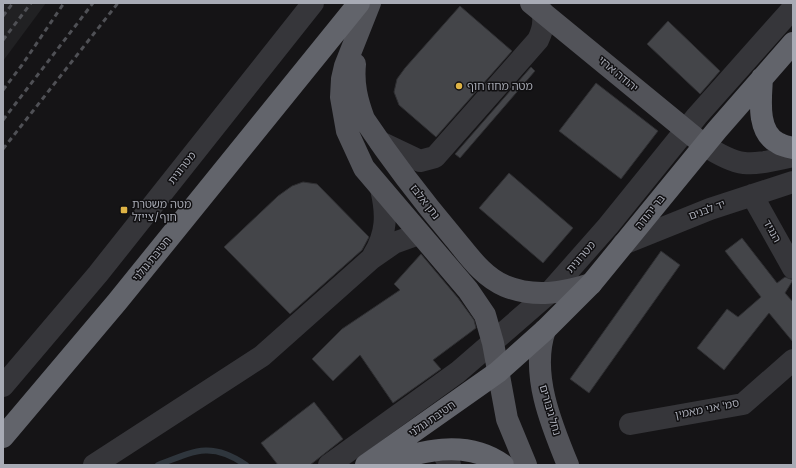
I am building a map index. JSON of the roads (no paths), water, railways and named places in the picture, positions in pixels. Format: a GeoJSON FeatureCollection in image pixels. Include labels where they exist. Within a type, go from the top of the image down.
{"type":"FeatureCollection","features":[{"type":"Feature","properties":{"kind":"highway","name":"חטיבת גולני"},"geometry":{"type":"LineString","coordinates":[[3,437],[364,8]]}},
{"type":"Feature","properties":{"kind":"highway","name":"בר יהודה"},"geometry":{"type":"LineString","coordinates":[[498,372],[545,330],[591,284],[704,145],[793,44]]}},
{"type":"Feature","properties":{"kind":"highway"},"geometry":{"type":"LineString","coordinates":[[762,78],[762,112],[764,128],[768,135],[778,143],[793,148]]}},
{"type":"Feature","properties":{"kind":"highway","name":"חטיבת גולני"},"geometry":{"type":"LineString","coordinates":[[366,465],[498,372]]}},
{"type":"Feature","properties":{"kind":"highway"},"geometry":{"type":"LineString","coordinates":[[379,465],[416,454],[445,457],[464,449],[491,456],[503,465]]}},
{"type":"Feature","properties":{"kind":"main road","name":"יהודה ארזי"},"geometry":{"type":"LineString","coordinates":[[537,7],[704,145]]}},
{"type":"Feature","properties":{"kind":"main road","name":"נתן אלבז"},"geometry":{"type":"LineString","coordinates":[[364,8],[356,57],[355,86],[358,102],[364,119],[432,211],[478,266],[492,280],[506,287],[548,294],[591,284]]}},
{"type":"Feature","properties":{"kind":"main road"},"geometry":{"type":"LineString","coordinates":[[364,8],[345,66],[341,97],[347,131],[354,150],[364,168],[480,306],[489,325],[507,420],[526,465]]}},
{"type":"Feature","properties":{"kind":"main road","name":"נחל גיבורים"},"geometry":{"type":"LineString","coordinates":[[545,330],[540,344],[539,356],[542,387],[568,465]]}},
{"type":"Feature","properties":{"kind":"street","name":"מטרונית"},"geometry":{"type":"LineString","coordinates":[[3,386],[98,274],[313,3]]}},
{"type":"Feature","properties":{"kind":"street"},"geometry":{"type":"LineString","coordinates":[[380,142],[420,162],[435,157],[538,40],[544,25],[537,7]]}},
{"type":"Feature","properties":{"kind":"street","name":"מטרונית"},"geometry":{"type":"LineString","coordinates":[[329,465],[458,372],[548,294],[608,226],[685,130],[793,8]]}},
{"type":"Feature","properties":{"kind":"street"},"geometry":{"type":"LineString","coordinates":[[704,145],[735,163],[749,164],[793,156]]}},
{"type":"Feature","properties":{"kind":"street","name":"יד לבנים"},"geometry":{"type":"LineString","coordinates":[[623,244],[704,211],[793,182]]}},
{"type":"Feature","properties":{"kind":"street"},"geometry":{"type":"LineString","coordinates":[[371,259],[380,246],[385,230],[385,205],[381,189]]}},
{"type":"Feature","properties":{"kind":"street","name":"הנגיד"},"geometry":{"type":"LineString","coordinates":[[752,195],[793,268]]}},
{"type":"Feature","properties":{"kind":"street"},"geometry":{"type":"LineString","coordinates":[[94,465],[262,356],[371,259],[394,243],[419,234]]}},
{"type":"Feature","properties":{"kind":"street","name":"סמ' אני מאמין"},"geometry":{"type":"LineString","coordinates":[[630,424],[743,404],[793,360]]}},
{"type":"Feature","properties":{"kind":"waterway"},"geometry":{"type":"LineString","coordinates":[[158,465],[182,456],[202,451],[223,453],[246,465]]}},
{"type":"Feature","properties":{"kind":"railway"},"geometry":{"type":"LineString","coordinates":[[3,16],[13,3]]}},
{"type":"Feature","properties":{"kind":"railway"},"geometry":{"type":"LineString","coordinates":[[3,40],[31,3]]}},
{"type":"Feature","properties":{"kind":"railway"},"geometry":{"type":"LineString","coordinates":[[3,90],[22,65],[64,3]]}},
{"type":"Feature","properties":{"kind":"railway"},"geometry":{"type":"LineString","coordinates":[[3,120],[93,3]]}},
{"type":"Feature","properties":{"kind":"railway"},"geometry":{"type":"LineString","coordinates":[[3,149],[118,3]]}},
{"type":"Feature","properties":{"kind":"place","name":"מטה מחוז חוף"},"geometry":{"type":"Point","coordinates":[459,86]}},
{"type":"Feature","properties":{"kind":"place","name":"מטה משטרת חוף/צייזל"},"geometry":{"type":"Point","coordinates":[124,210]}}]}
